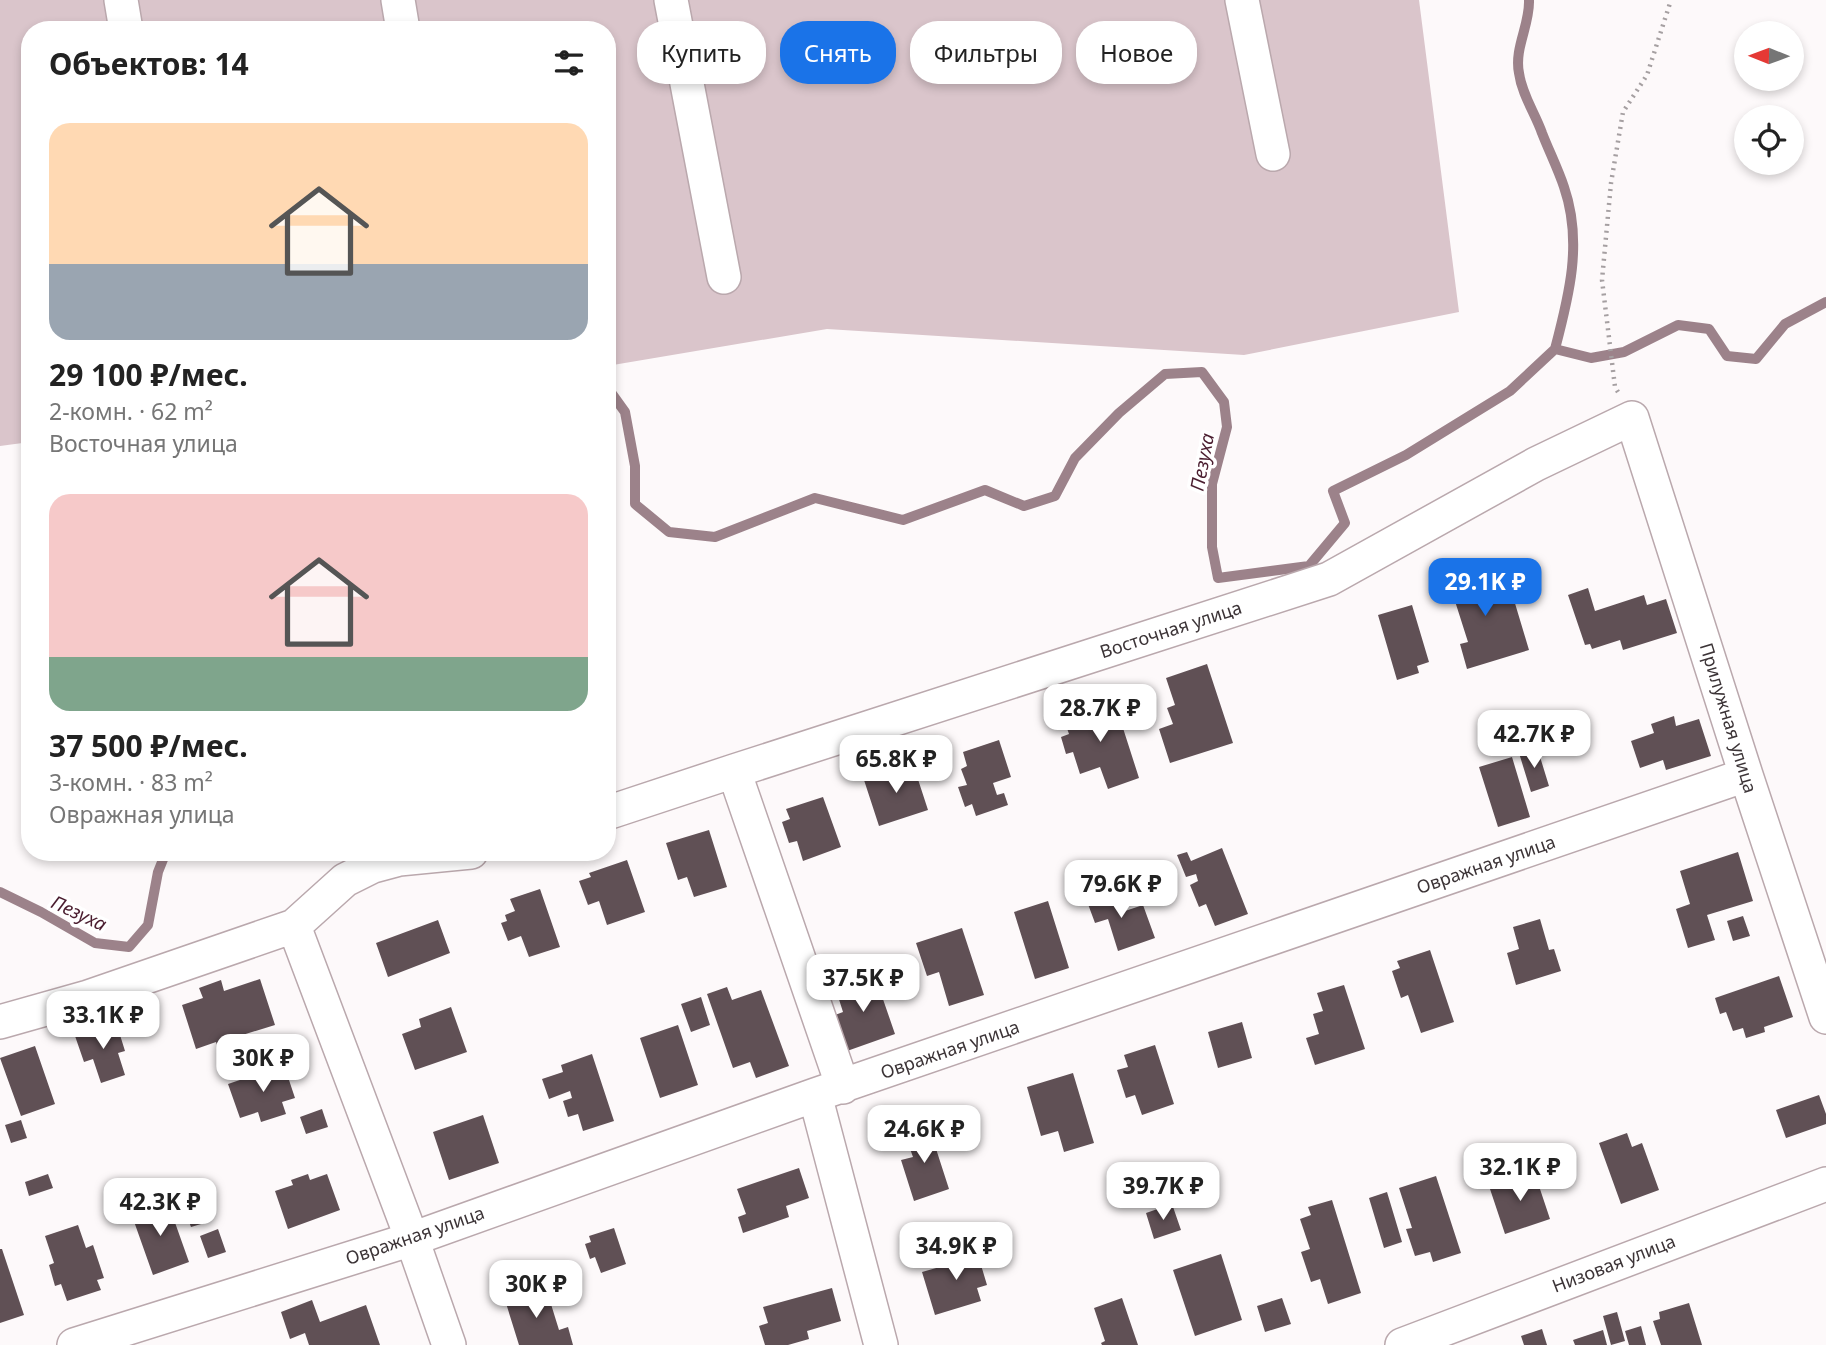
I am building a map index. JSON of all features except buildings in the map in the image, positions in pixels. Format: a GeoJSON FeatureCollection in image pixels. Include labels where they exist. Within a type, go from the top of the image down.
{"type":"FeatureCollection","features":[{"type":"Feature","properties":{"kind":"street"},"geometry":{"type":"LineString","coordinates":[[121,0],[124,21]]}},
{"type":"Feature","properties":{"kind":"street"},"geometry":{"type":"LineString","coordinates":[[398,0],[402,21]]}},
{"type":"Feature","properties":{"kind":"street"},"geometry":{"type":"LineString","coordinates":[[671,0],[724,276]]}},
{"type":"Feature","properties":{"kind":"street"},"geometry":{"type":"LineString","coordinates":[[1242,0],[1273,154]]}},
{"type":"Feature","properties":{"kind":"street","name":"Восточная улица"},"geometry":{"type":"LineString","coordinates":[[616,810],[1329,579],[1536,464],[1632,418]]}},
{"type":"Feature","properties":{"kind":"street","name":"Прилужная улица"},"geometry":{"type":"LineString","coordinates":[[1632,418],[1826,1017]]}},
{"type":"Feature","properties":{"kind":"street"},"geometry":{"type":"LineString","coordinates":[[734,771],[829,1091],[881,1345]]}},
{"type":"Feature","properties":{"kind":"street","name":"Овражная улица"},"geometry":{"type":"LineString","coordinates":[[74,1345],[412,1239],[829,1091],[1746,775]]}},
{"type":"Feature","properties":{"kind":"street"},"geometry":{"type":"LineString","coordinates":[[0,1022],[88,996],[294,926],[345,880],[373,866],[392,861]]}},
{"type":"Feature","properties":{"kind":"street"},"geometry":{"type":"LineString","coordinates":[[294,926],[449,1345]]}},
{"type":"Feature","properties":{"kind":"street","name":"Низовая улица"},"geometry":{"type":"LineString","coordinates":[[1402,1345],[1826,1184]]}},
{"type":"Feature","properties":{"kind":"path"},"geometry":{"type":"LineString","coordinates":[[1615,387],[1602,279],[1611,183],[1623,112],[1647,75],[1671,0]]}},
{"type":"Feature","properties":{"kind":"shaded area"},"geometry":{"type":"Polygon","coordinates":[[[0,0],[1419,0],[1459,312],[1244,355],[827,329],[616,364],[616,21],[21,21],[21,443],[0,446],[0,0]]]}},
{"type":"Feature","properties":{"kind":"waterway"},"geometry":{"type":"LineString","coordinates":[[1529,0],[1519,55],[1519,73],[1564,187],[1573,228],[1572,269],[1555,349]]}},
{"type":"Feature","properties":{"kind":"waterway","name":"Пезуха"},"geometry":{"type":"LineString","coordinates":[[616,400],[625,412],[635,466],[635,504],[669,532],[715,537],[815,498],[903,520],[985,490],[1024,506],[1055,496],[1075,458],[1119,413],[1165,374],[1202,372],[1224,402],[1227,427],[1212,484],[1212,547],[1218,578],[1309,566],[1345,523],[1333,491],[1406,455],[1510,391],[1555,349],[1591,358],[1624,352],[1678,325],[1709,329],[1727,356],[1756,359],[1785,324],[1826,302]]}},
{"type":"Feature","properties":{"kind":"waterway","name":"Пезуха"},"geometry":{"type":"LineString","coordinates":[[0,892],[95,943],[129,947],[148,925],[162,861]]}}]}
